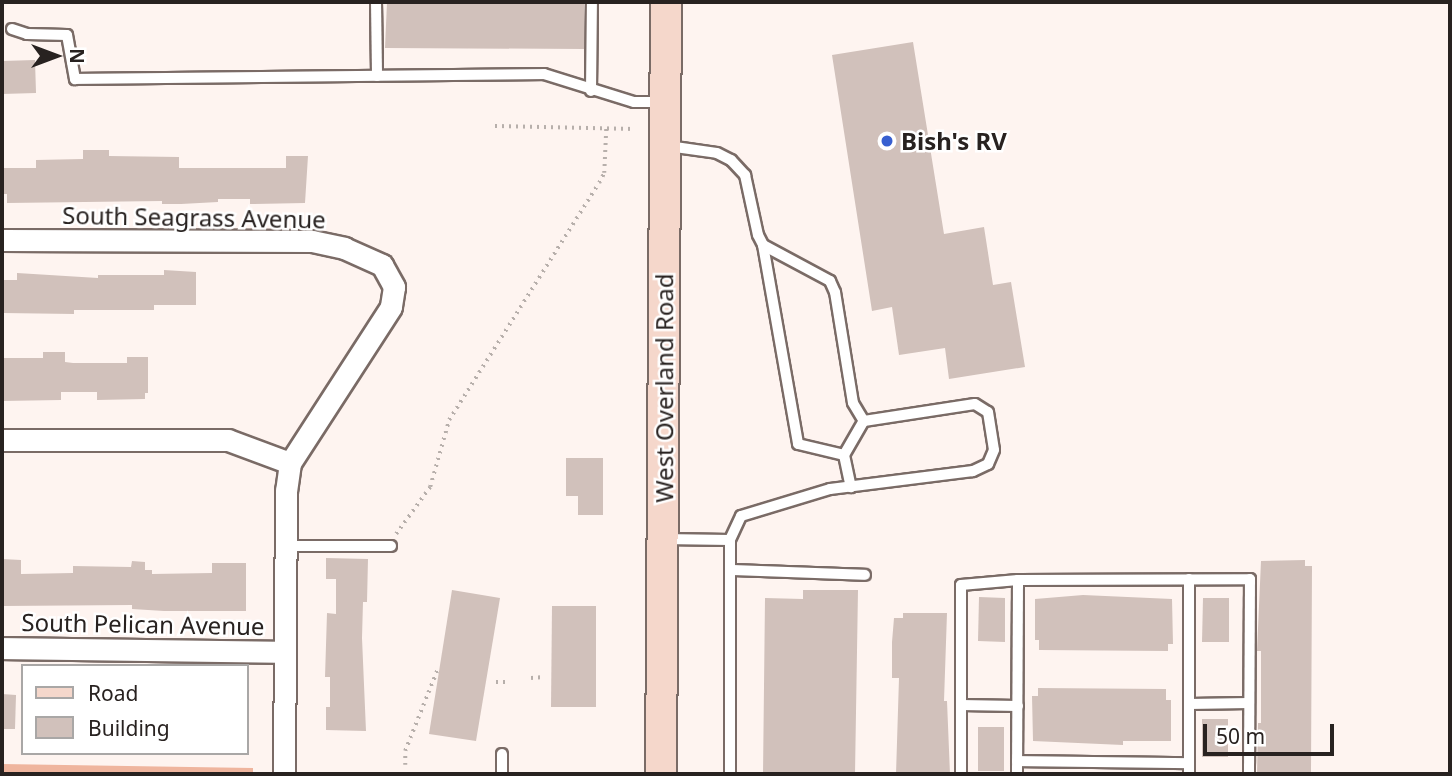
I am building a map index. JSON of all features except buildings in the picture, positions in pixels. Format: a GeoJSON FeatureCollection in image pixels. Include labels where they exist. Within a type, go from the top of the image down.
{"type":"FeatureCollection","features":[{"type":"Feature","properties":{"kind":"street","name":"West Overland Road"},"geometry":{"type":"LineString","coordinates":[[661,774],[666,2]]}},
{"type":"Feature","properties":{"kind":"street","name":"South Seagrass Avenue"},"geometry":{"type":"LineString","coordinates":[[2,240],[312,241],[344,248],[382,265],[394,287],[391,307],[290,463]]}},
{"type":"Feature","properties":{"kind":"street"},"geometry":{"type":"LineString","coordinates":[[2,440],[228,440],[290,463],[285,546],[284,774]]}},
{"type":"Feature","properties":{"kind":"street","name":"South Pelican Avenue"},"geometry":{"type":"LineString","coordinates":[[2,648],[284,652]]}},
{"type":"Feature","properties":{"kind":"lane"},"geometry":{"type":"LineString","coordinates":[[376,2],[377,76]]}},
{"type":"Feature","properties":{"kind":"lane"},"geometry":{"type":"LineString","coordinates":[[591,91],[592,2]]}},
{"type":"Feature","properties":{"kind":"lane"},"geometry":{"type":"LineString","coordinates":[[12,29],[27,34],[67,34],[75,79],[544,74],[591,91],[634,102],[666,102]]}},
{"type":"Feature","properties":{"kind":"lane"},"geometry":{"type":"LineString","coordinates":[[665,145],[717,153],[731,160],[745,175],[758,235],[763,245],[798,444],[844,455]]}},
{"type":"Feature","properties":{"kind":"lane"},"geometry":{"type":"LineString","coordinates":[[763,245],[830,281],[835,292],[853,403],[864,421]]}},
{"type":"Feature","properties":{"kind":"lane"},"geometry":{"type":"LineString","coordinates":[[730,774],[730,540],[741,516],[830,489],[973,471],[988,464],[995,450],[988,412],[975,404],[864,421]]}},
{"type":"Feature","properties":{"kind":"lane"},"geometry":{"type":"LineString","coordinates":[[851,487],[844,455],[864,421]]}},
{"type":"Feature","properties":{"kind":"lane"},"geometry":{"type":"LineString","coordinates":[[662,539],[730,540]]}},
{"type":"Feature","properties":{"kind":"lane"},"geometry":{"type":"LineString","coordinates":[[285,546],[391,546]]}},
{"type":"Feature","properties":{"kind":"lane"},"geometry":{"type":"LineString","coordinates":[[731,570],[865,575]]}},
{"type":"Feature","properties":{"kind":"lane"},"geometry":{"type":"LineString","coordinates":[[1017,761],[1189,768],[1189,579]]}},
{"type":"Feature","properties":{"kind":"lane"},"geometry":{"type":"LineString","coordinates":[[961,774],[961,585],[1018,580],[1250,579],[1249,774]]}},
{"type":"Feature","properties":{"kind":"lane"},"geometry":{"type":"LineString","coordinates":[[1017,774],[1018,580]]}},
{"type":"Feature","properties":{"kind":"lane"},"geometry":{"type":"LineString","coordinates":[[1189,704],[1249,703]]}},
{"type":"Feature","properties":{"kind":"lane"},"geometry":{"type":"LineString","coordinates":[[961,705],[1018,706]]}},
{"type":"Feature","properties":{"kind":"lane"},"geometry":{"type":"LineString","coordinates":[[502,754],[502,774]]}},
{"type":"Feature","properties":{"kind":"path"},"geometry":{"type":"LineString","coordinates":[[495,126],[579,125],[635,129]]}},
{"type":"Feature","properties":{"kind":"path"},"geometry":{"type":"LineString","coordinates":[[391,546],[392,539],[429,487],[449,420],[604,173],[606,129]]}},
{"type":"Feature","properties":{"kind":"path"},"geometry":{"type":"LineString","coordinates":[[405,765],[405,751],[438,668]]}},
{"type":"Feature","properties":{"kind":"path"},"geometry":{"type":"LineString","coordinates":[[531,678],[544,677]]}},
{"type":"Feature","properties":{"kind":"path"},"geometry":{"type":"LineString","coordinates":[[496,682],[510,682]]}},
{"type":"Feature","properties":{"kind":"shaded area"},"geometry":{"type":"Polygon","coordinates":[[[2,764],[253,768],[253,774],[2,774],[2,764]]]}},
{"type":"Feature","properties":{"kind":"place","name":"Bish's RV"},"geometry":{"type":"Point","coordinates":[887,141]}}]}
